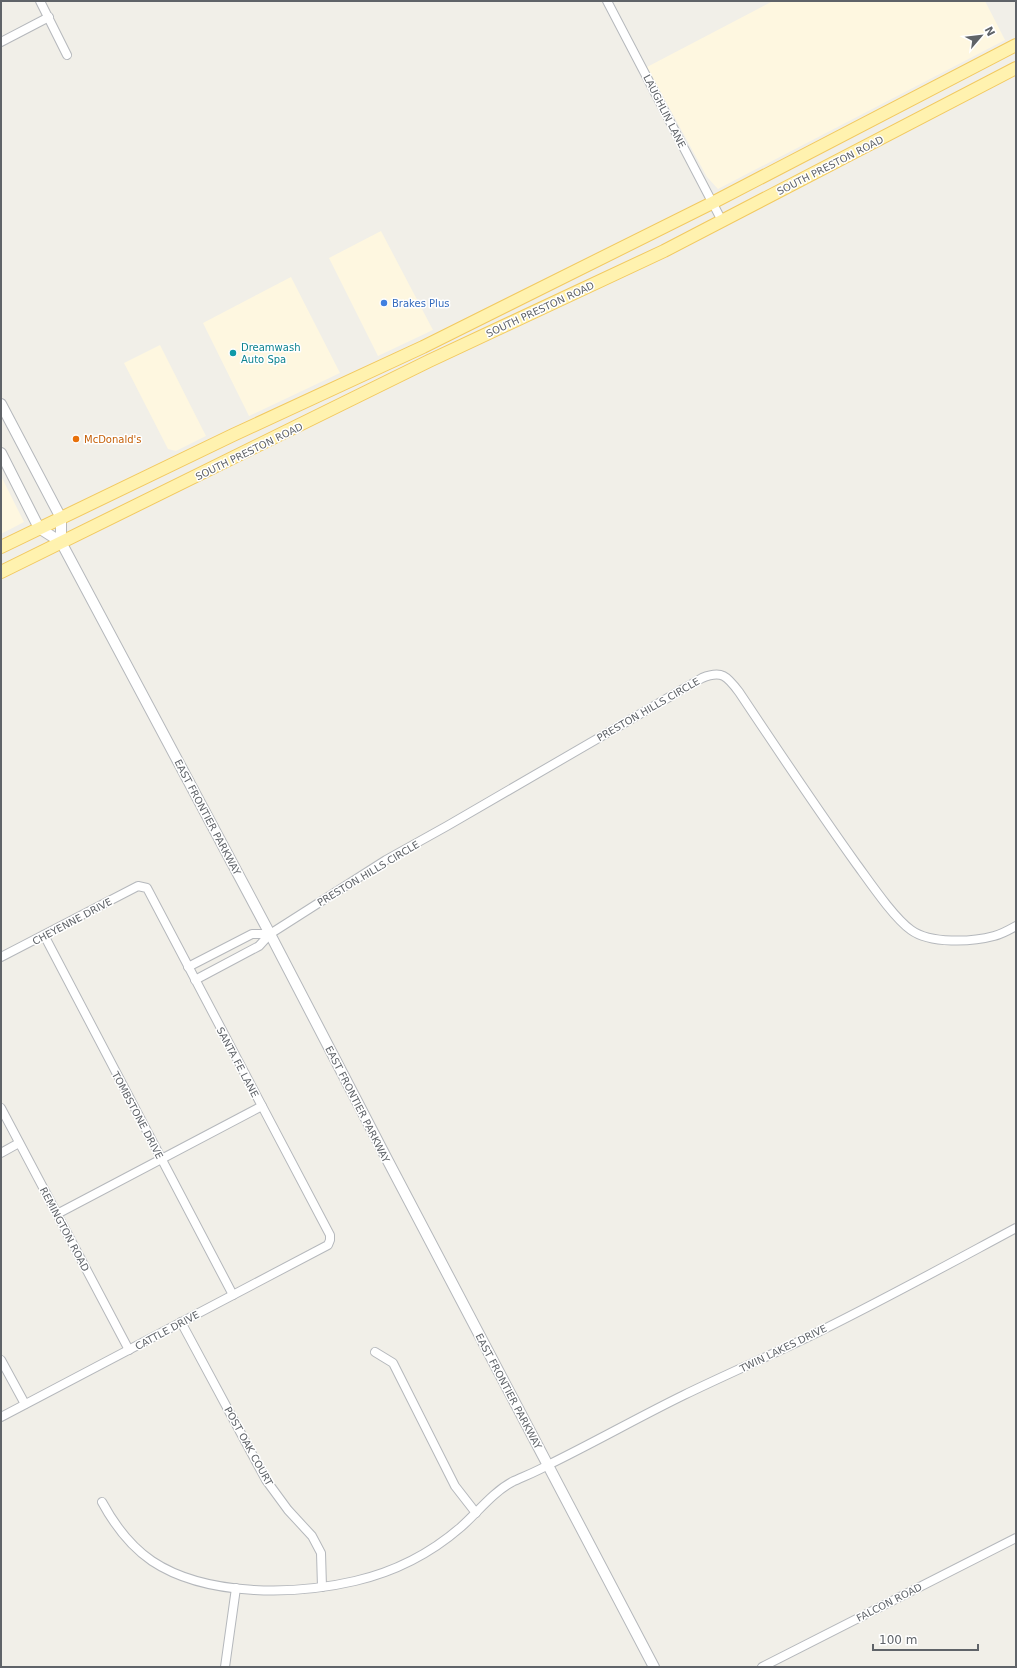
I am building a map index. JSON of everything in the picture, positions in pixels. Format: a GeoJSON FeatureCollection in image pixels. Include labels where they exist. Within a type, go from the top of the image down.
{"type":"FeatureCollection","features":[{"type":"Feature","properties":{"kind":"main road","name":"SOUTH PRESTON ROAD"},"geometry":{"type":"LineString","coordinates":[[1,548],[39,528],[282,412],[410,353],[712,203],[1016,45]]}},
{"type":"Feature","properties":{"kind":"main road","name":"SOUTH PRESTON ROAD"},"geometry":{"type":"LineString","coordinates":[[1,572],[423,365],[722,221],[1016,68]]}},
{"type":"Feature","properties":{"kind":"street"},"geometry":{"type":"LineString","coordinates":[[40,1],[67,55]]}},
{"type":"Feature","properties":{"kind":"street","name":"LAUGHLIN LANE"},"geometry":{"type":"LineString","coordinates":[[608,1],[722,221]]}},
{"type":"Feature","properties":{"kind":"street"},"geometry":{"type":"LineString","coordinates":[[1,42],[49,17]]}},
{"type":"Feature","properties":{"kind":"street"},"geometry":{"type":"LineString","coordinates":[[1,404],[61,518],[61,542]]}},
{"type":"Feature","properties":{"kind":"street"},"geometry":{"type":"LineString","coordinates":[[1,454],[39,528],[61,542]]}},
{"type":"Feature","properties":{"kind":"street","name":"EAST FRONTIER PARKWAY"},"geometry":{"type":"LineString","coordinates":[[61,542],[270,934],[654,1667]]}},
{"type":"Feature","properties":{"kind":"street","name":"PRESTON HILLS CIRCLE"},"geometry":{"type":"LineString","coordinates":[[195,980],[259,946],[270,934],[386,860],[458,820],[696,681],[713,674],[721,674],[730,680],[735,686],[810,800],[867,880],[901,921],[911,930],[931,938],[955,940],[994,936],[1016,926]]}},
{"type":"Feature","properties":{"kind":"street","name":"CHEYENNE DRIVE"},"geometry":{"type":"LineString","coordinates":[[1,958],[138,886],[143,886]]}},
{"type":"Feature","properties":{"kind":"street","name":"SANTA FE LANE"},"geometry":{"type":"LineString","coordinates":[[143,886],[147,888],[330,1235],[330,1240]]}},
{"type":"Feature","properties":{"kind":"street"},"geometry":{"type":"LineString","coordinates":[[188,968],[252,934],[270,934]]}},
{"type":"Feature","properties":{"kind":"street","name":"TOMBSTONE DRIVE"},"geometry":{"type":"LineString","coordinates":[[44,935],[232,1295]]}},
{"type":"Feature","properties":{"kind":"street"},"geometry":{"type":"LineString","coordinates":[[57,1214],[262,1106]]}},
{"type":"Feature","properties":{"kind":"street","name":"REMINGTON ROAD"},"geometry":{"type":"LineString","coordinates":[[1,1108],[129,1350]]}},
{"type":"Feature","properties":{"kind":"street"},"geometry":{"type":"LineString","coordinates":[[1,1153],[19,1143]]}},
{"type":"Feature","properties":{"kind":"street","name":"TWIN LAKES DRIVE"},"geometry":{"type":"LineString","coordinates":[[102,1502],[113,1523],[128,1541],[152,1561],[176,1574],[208,1583],[261,1591],[279,1591],[322,1587],[357,1581],[384,1573],[403,1565],[441,1543],[491,1498],[510,1484],[548,1466],[685,1394],[809,1337],[1016,1228]]}},
{"type":"Feature","properties":{"kind":"street","name":"CATTLE DRIVE"},"geometry":{"type":"LineString","coordinates":[[1,1417],[328,1245],[330,1240]]}},
{"type":"Feature","properties":{"kind":"street","name":"POST OAK COURT"},"geometry":{"type":"LineString","coordinates":[[181,1322],[266,1480],[288,1510],[312,1536],[321,1553],[322,1587]]}},
{"type":"Feature","properties":{"kind":"street"},"geometry":{"type":"LineString","coordinates":[[376,1352],[393,1363],[455,1486],[476,1513]]}},
{"type":"Feature","properties":{"kind":"street"},"geometry":{"type":"LineString","coordinates":[[1,1360],[25,1404]]}},
{"type":"Feature","properties":{"kind":"street","name":"FALCON ROAD"},"geometry":{"type":"LineString","coordinates":[[762,1667],[1016,1538]]}},
{"type":"Feature","properties":{"kind":"street"},"geometry":{"type":"LineString","coordinates":[[226,1664],[236,1588]]}},
{"type":"Feature","properties":{"kind":"shaded area"},"geometry":{"type":"Polygon","coordinates":[[[773,1],[985,1],[1005,40],[718,189],[707,177],[647,67],[773,1]]]}},
{"type":"Feature","properties":{"kind":"shaded area"},"geometry":{"type":"Polygon","coordinates":[[[381,231],[433,330],[378,356],[329,258],[381,231]]]}},
{"type":"Feature","properties":{"kind":"shaded area"},"geometry":{"type":"Polygon","coordinates":[[[291,277],[340,373],[249,416],[203,323],[291,277]]]}},
{"type":"Feature","properties":{"kind":"shaded area"},"geometry":{"type":"Polygon","coordinates":[[[160,345],[206,436],[176,451],[168,449],[124,363],[160,345]]]}},
{"type":"Feature","properties":{"kind":"shaded area"},"geometry":{"type":"Polygon","coordinates":[[[1,476],[24,522],[1,534],[1,476]]]}},
{"type":"Feature","properties":{"kind":"place","name":"Brakes Plus"},"geometry":{"type":"Point","coordinates":[384,303]}},
{"type":"Feature","properties":{"kind":"place","name":"Dreamwash Auto Spa"},"geometry":{"type":"Point","coordinates":[233,353]}},
{"type":"Feature","properties":{"kind":"place","name":"McDonald's"},"geometry":{"type":"Point","coordinates":[76,439]}}]}
